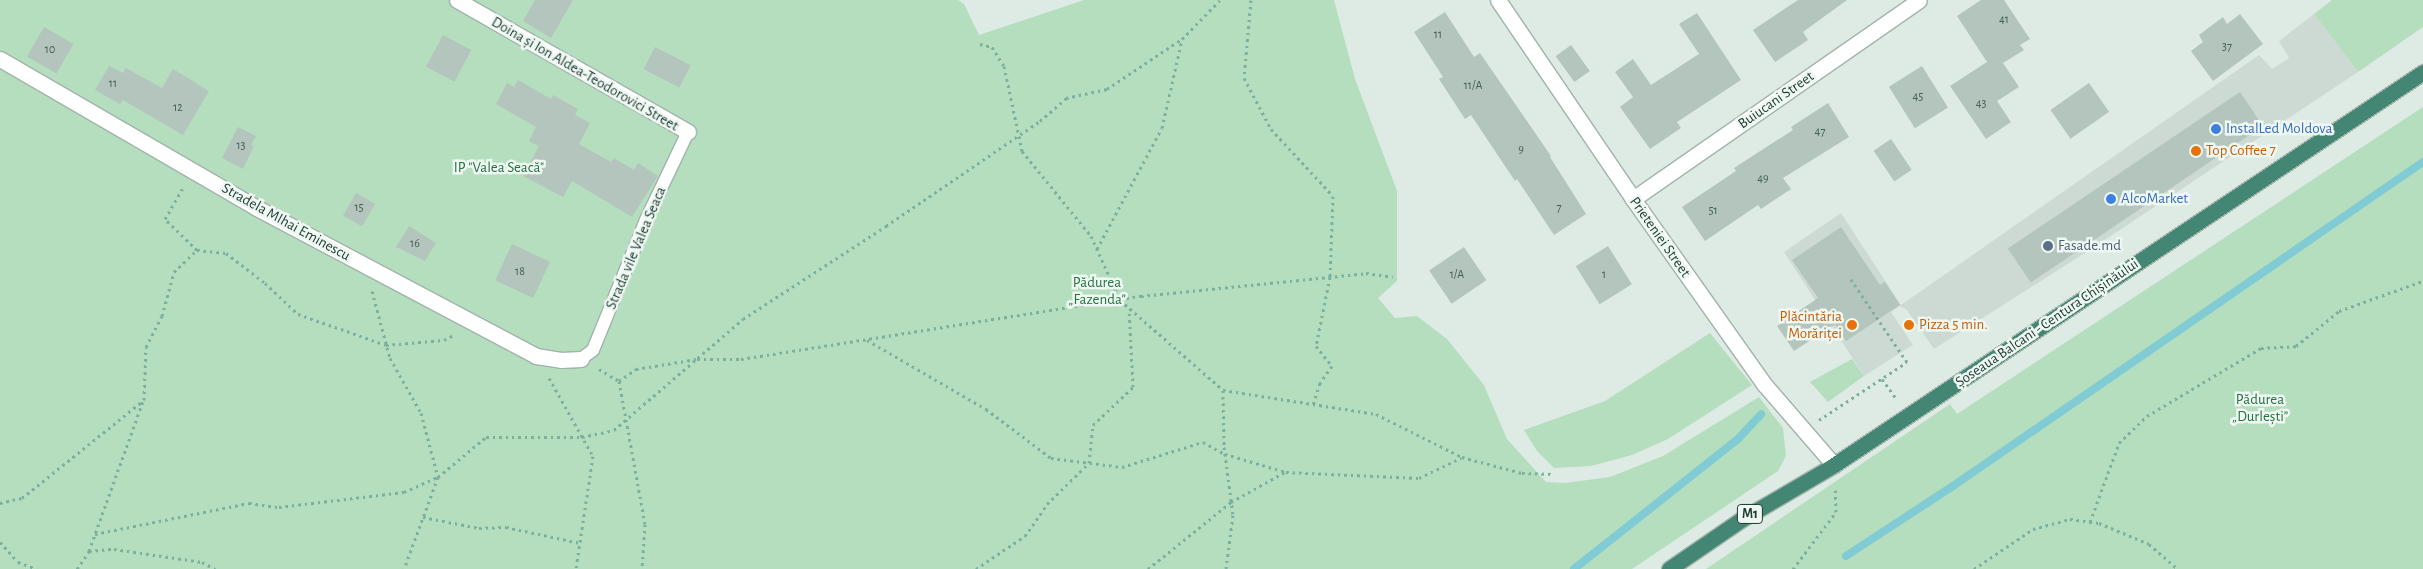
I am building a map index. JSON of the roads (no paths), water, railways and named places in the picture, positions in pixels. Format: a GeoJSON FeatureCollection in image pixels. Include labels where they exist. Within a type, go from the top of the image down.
{"type":"FeatureCollection","features":[{"type":"Feature","properties":{"kind":"highway","name":"Șoseaua Balcani - Centura Chișinăului"},"geometry":{"type":"LineString","coordinates":[[1669,569],[1742,519],[1834,465],[2423,72]]}},
{"type":"Feature","properties":{"kind":"street","name":"Doina și Ion Aldea-Teodorovici Street"},"geometry":{"type":"LineString","coordinates":[[457,0],[688,132]]}},
{"type":"Feature","properties":{"kind":"street","name":"Prieteniei Street"},"geometry":{"type":"LineString","coordinates":[[1498,0],[1633,199],[1764,384],[1834,465]]}},
{"type":"Feature","properties":{"kind":"street","name":"Buiucani Street"},"geometry":{"type":"LineString","coordinates":[[1633,199],[1919,0]]}},
{"type":"Feature","properties":{"kind":"street","name":"Stradela MIhai Eminescu"},"geometry":{"type":"LineString","coordinates":[[0,59],[255,207],[536,356],[561,360],[581,359]]}},
{"type":"Feature","properties":{"kind":"lane","name":"Strada vile Valea Seaca"},"geometry":{"type":"LineString","coordinates":[[581,359],[593,350],[646,220],[688,132]]}},
{"type":"Feature","properties":{"kind":"waterway"},"geometry":{"type":"LineString","coordinates":[[1846,556],[1953,486],[2423,162]]}},
{"type":"Feature","properties":{"kind":"waterway"},"geometry":{"type":"LineString","coordinates":[[1574,569],[1738,439],[1761,414]]}},
{"type":"Feature","properties":{"kind":"place","name":"InstalLed Moldova"},"geometry":{"type":"Point","coordinates":[2216,129]}},
{"type":"Feature","properties":{"kind":"place","name":"Top Coffee 7"},"geometry":{"type":"Point","coordinates":[2196,151]}},
{"type":"Feature","properties":{"kind":"place","name":"AlcoMarket"},"geometry":{"type":"Point","coordinates":[2111,199]}},
{"type":"Feature","properties":{"kind":"place","name":"Fasade.md"},"geometry":{"type":"Point","coordinates":[2048,246]}},
{"type":"Feature","properties":{"kind":"place","name":"Plăcintăria Morăriței"},"geometry":{"type":"Point","coordinates":[1852,325]}},
{"type":"Feature","properties":{"kind":"place","name":"Pizza 5 min."},"geometry":{"type":"Point","coordinates":[1909,325]}},
{"type":"Feature","properties":{"kind":"park label","name":"IP \"Valea Seacă\""},"geometry":{"type":"Point","coordinates":[499,168]}},
{"type":"Feature","properties":{"kind":"park label","name":"Pădurea „Fazenda”"},"geometry":{"type":"Point","coordinates":[1097,290]}},
{"type":"Feature","properties":{"kind":"park label","name":"Pădurea „Durlești”"},"geometry":{"type":"Point","coordinates":[2260,408]}}]}
